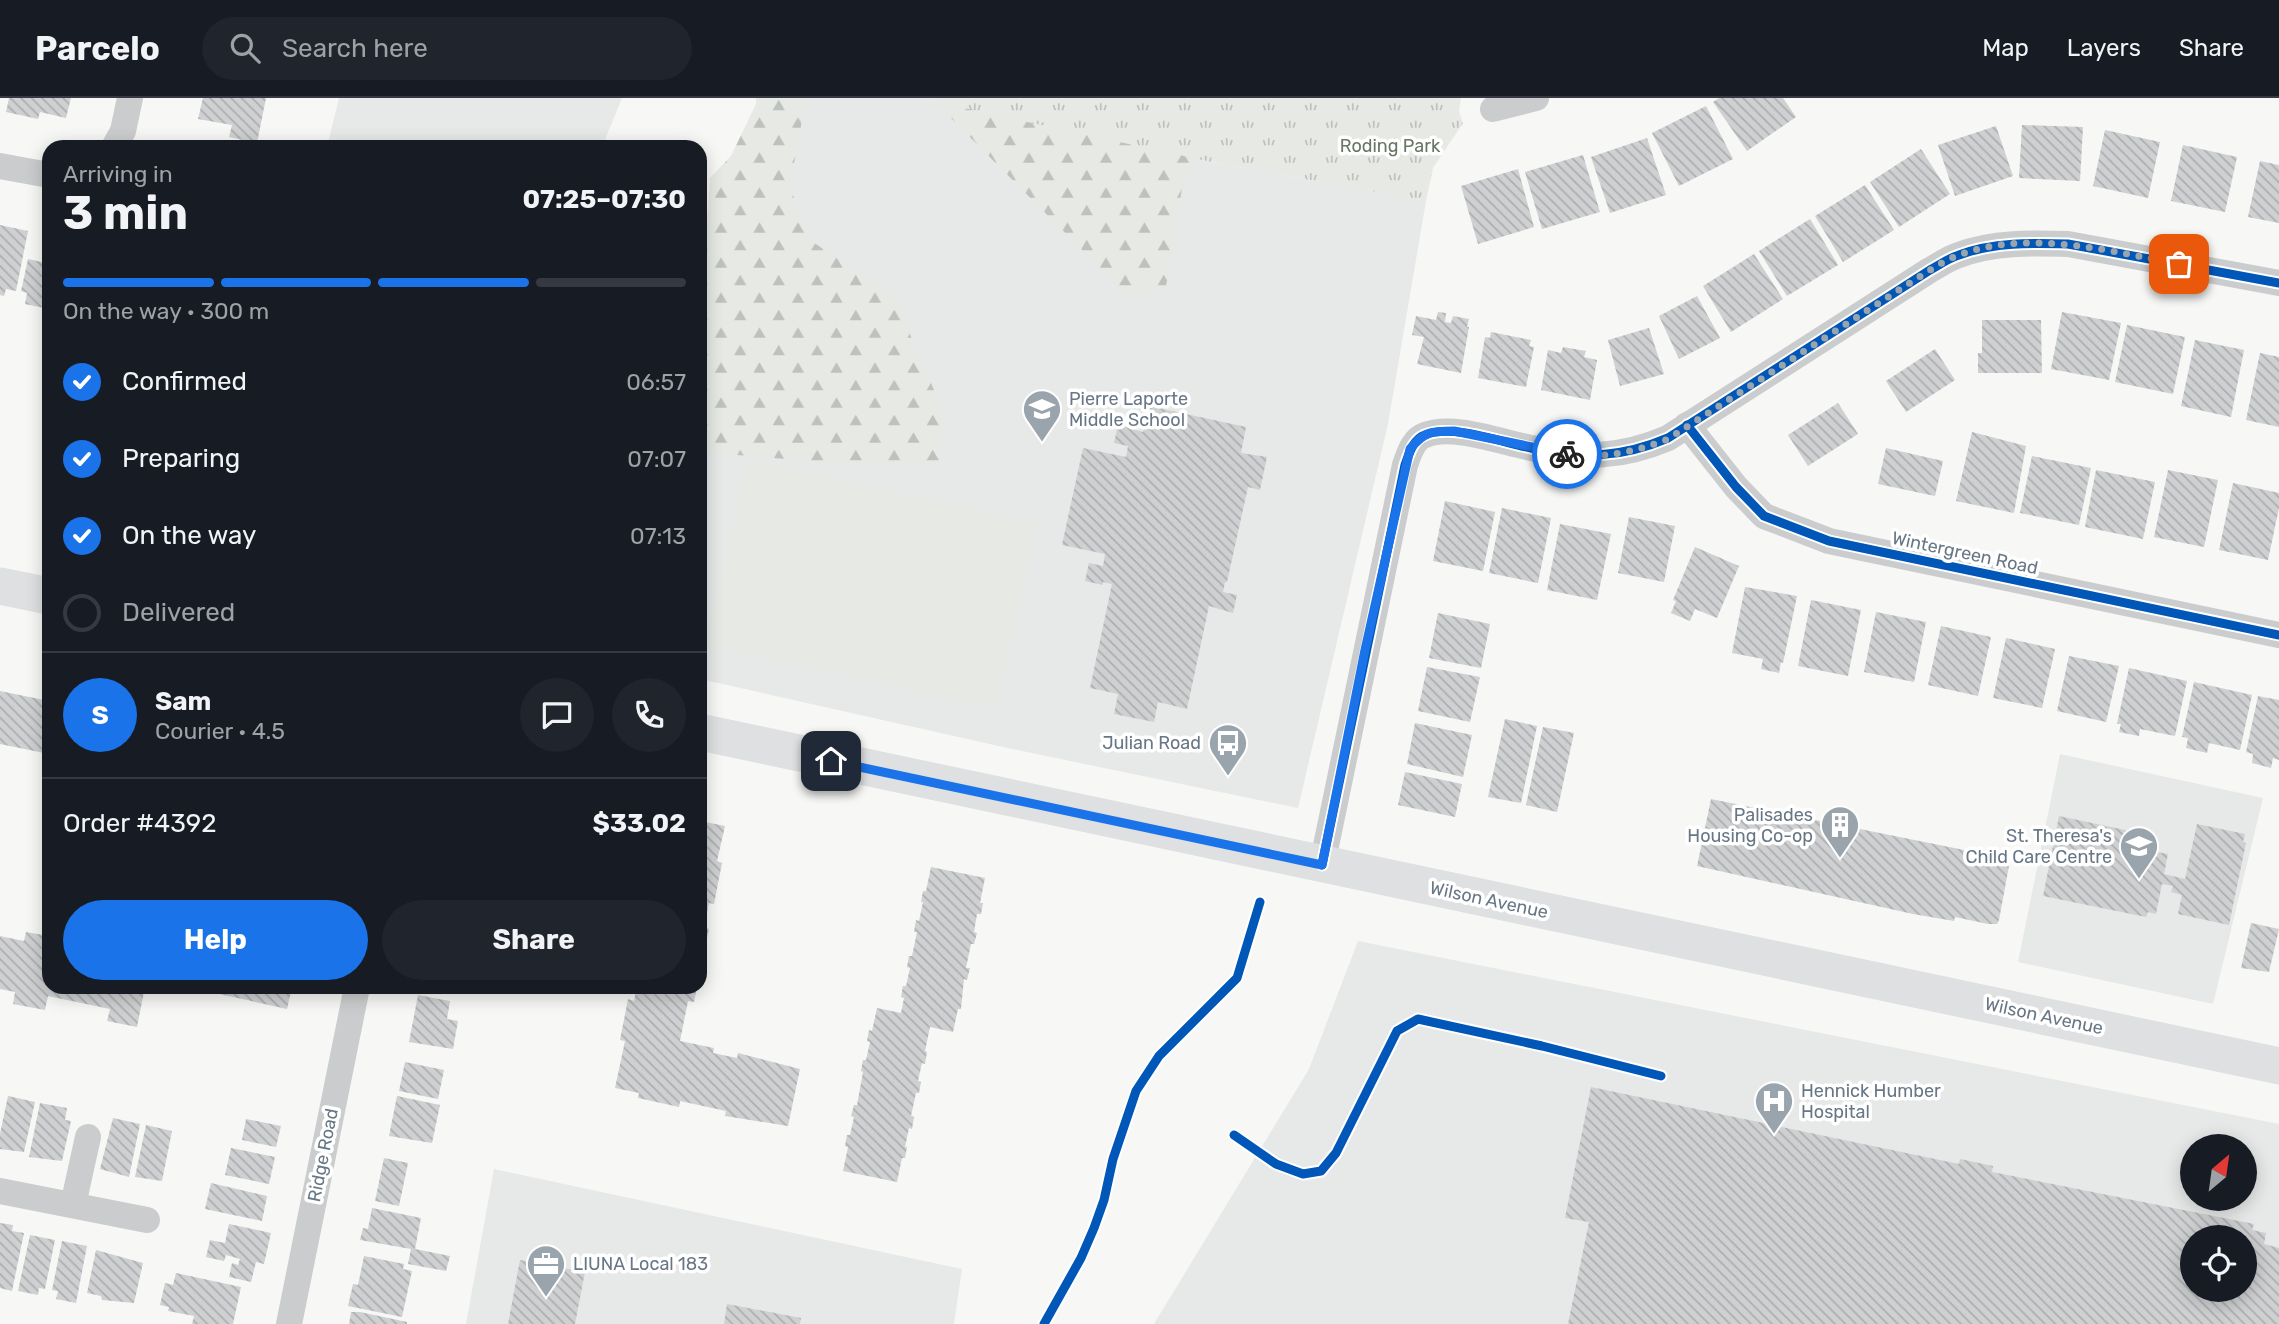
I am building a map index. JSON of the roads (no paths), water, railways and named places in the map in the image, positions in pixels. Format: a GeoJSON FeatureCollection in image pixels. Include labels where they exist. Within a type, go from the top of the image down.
{"type":"FeatureCollection","features":[{"type":"Feature","properties":{"kind":"main road"},"geometry":{"type":"LineString","coordinates":[[0,586],[42,595]]}},
{"type":"Feature","properties":{"kind":"main road","name":"Wilson Avenue"},"geometry":{"type":"LineString","coordinates":[[707,733],[2279,1066]]}},
{"type":"Feature","properties":{"kind":"street"},"geometry":{"type":"LineString","coordinates":[[118,140],[130,98]]}},
{"type":"Feature","properties":{"kind":"street"},"geometry":{"type":"LineString","coordinates":[[1493,110],[1536,98]]}},
{"type":"Feature","properties":{"kind":"street"},"geometry":{"type":"LineString","coordinates":[[0,166],[42,174]]}},
{"type":"Feature","properties":{"kind":"street"},"geometry":{"type":"LineString","coordinates":[[1322,865],[1365,650],[1410,449],[1422,435],[1454,431],[1576,455],[1600,456],[1643,449],[1668,439],[1930,270],[1958,255],[1990,247],[2035,243],[2068,244],[2279,283]]}},
{"type":"Feature","properties":{"kind":"street","name":"Wintergreen Road"},"geometry":{"type":"LineString","coordinates":[[1687,425],[1736,487],[1764,516],[1829,541],[2279,635]]}},
{"type":"Feature","properties":{"kind":"street","name":"Ridge Road"},"geometry":{"type":"LineString","coordinates":[[289,1324],[356,994]]}},
{"type":"Feature","properties":{"kind":"street"},"geometry":{"type":"LineString","coordinates":[[73,1205],[88,1137]]}},
{"type":"Feature","properties":{"kind":"street"},"geometry":{"type":"LineString","coordinates":[[0,1191],[147,1220]]}},
{"type":"Feature","properties":{"kind":"place","name":"Pierre Laporte Middle School"},"geometry":{"type":"Point","coordinates":[1042,443]}},
{"type":"Feature","properties":{"kind":"place","name":"Julian Road"},"geometry":{"type":"Point","coordinates":[1228,777]}},
{"type":"Feature","properties":{"kind":"place","name":"Palisades Housing Co-op"},"geometry":{"type":"Point","coordinates":[1840,859]}},
{"type":"Feature","properties":{"kind":"place","name":"St. Theresa's Child Care Centre"},"geometry":{"type":"Point","coordinates":[2139,880]}},
{"type":"Feature","properties":{"kind":"place","name":"Hennick Humber Hospital"},"geometry":{"type":"Point","coordinates":[1774,1135]}},
{"type":"Feature","properties":{"kind":"place","name":"LIUNA Local 183"},"geometry":{"type":"Point","coordinates":[546,1298]}},
{"type":"Feature","properties":{"kind":"park label","name":"Roding Park"},"geometry":{"type":"Point","coordinates":[1390,146]}}]}
